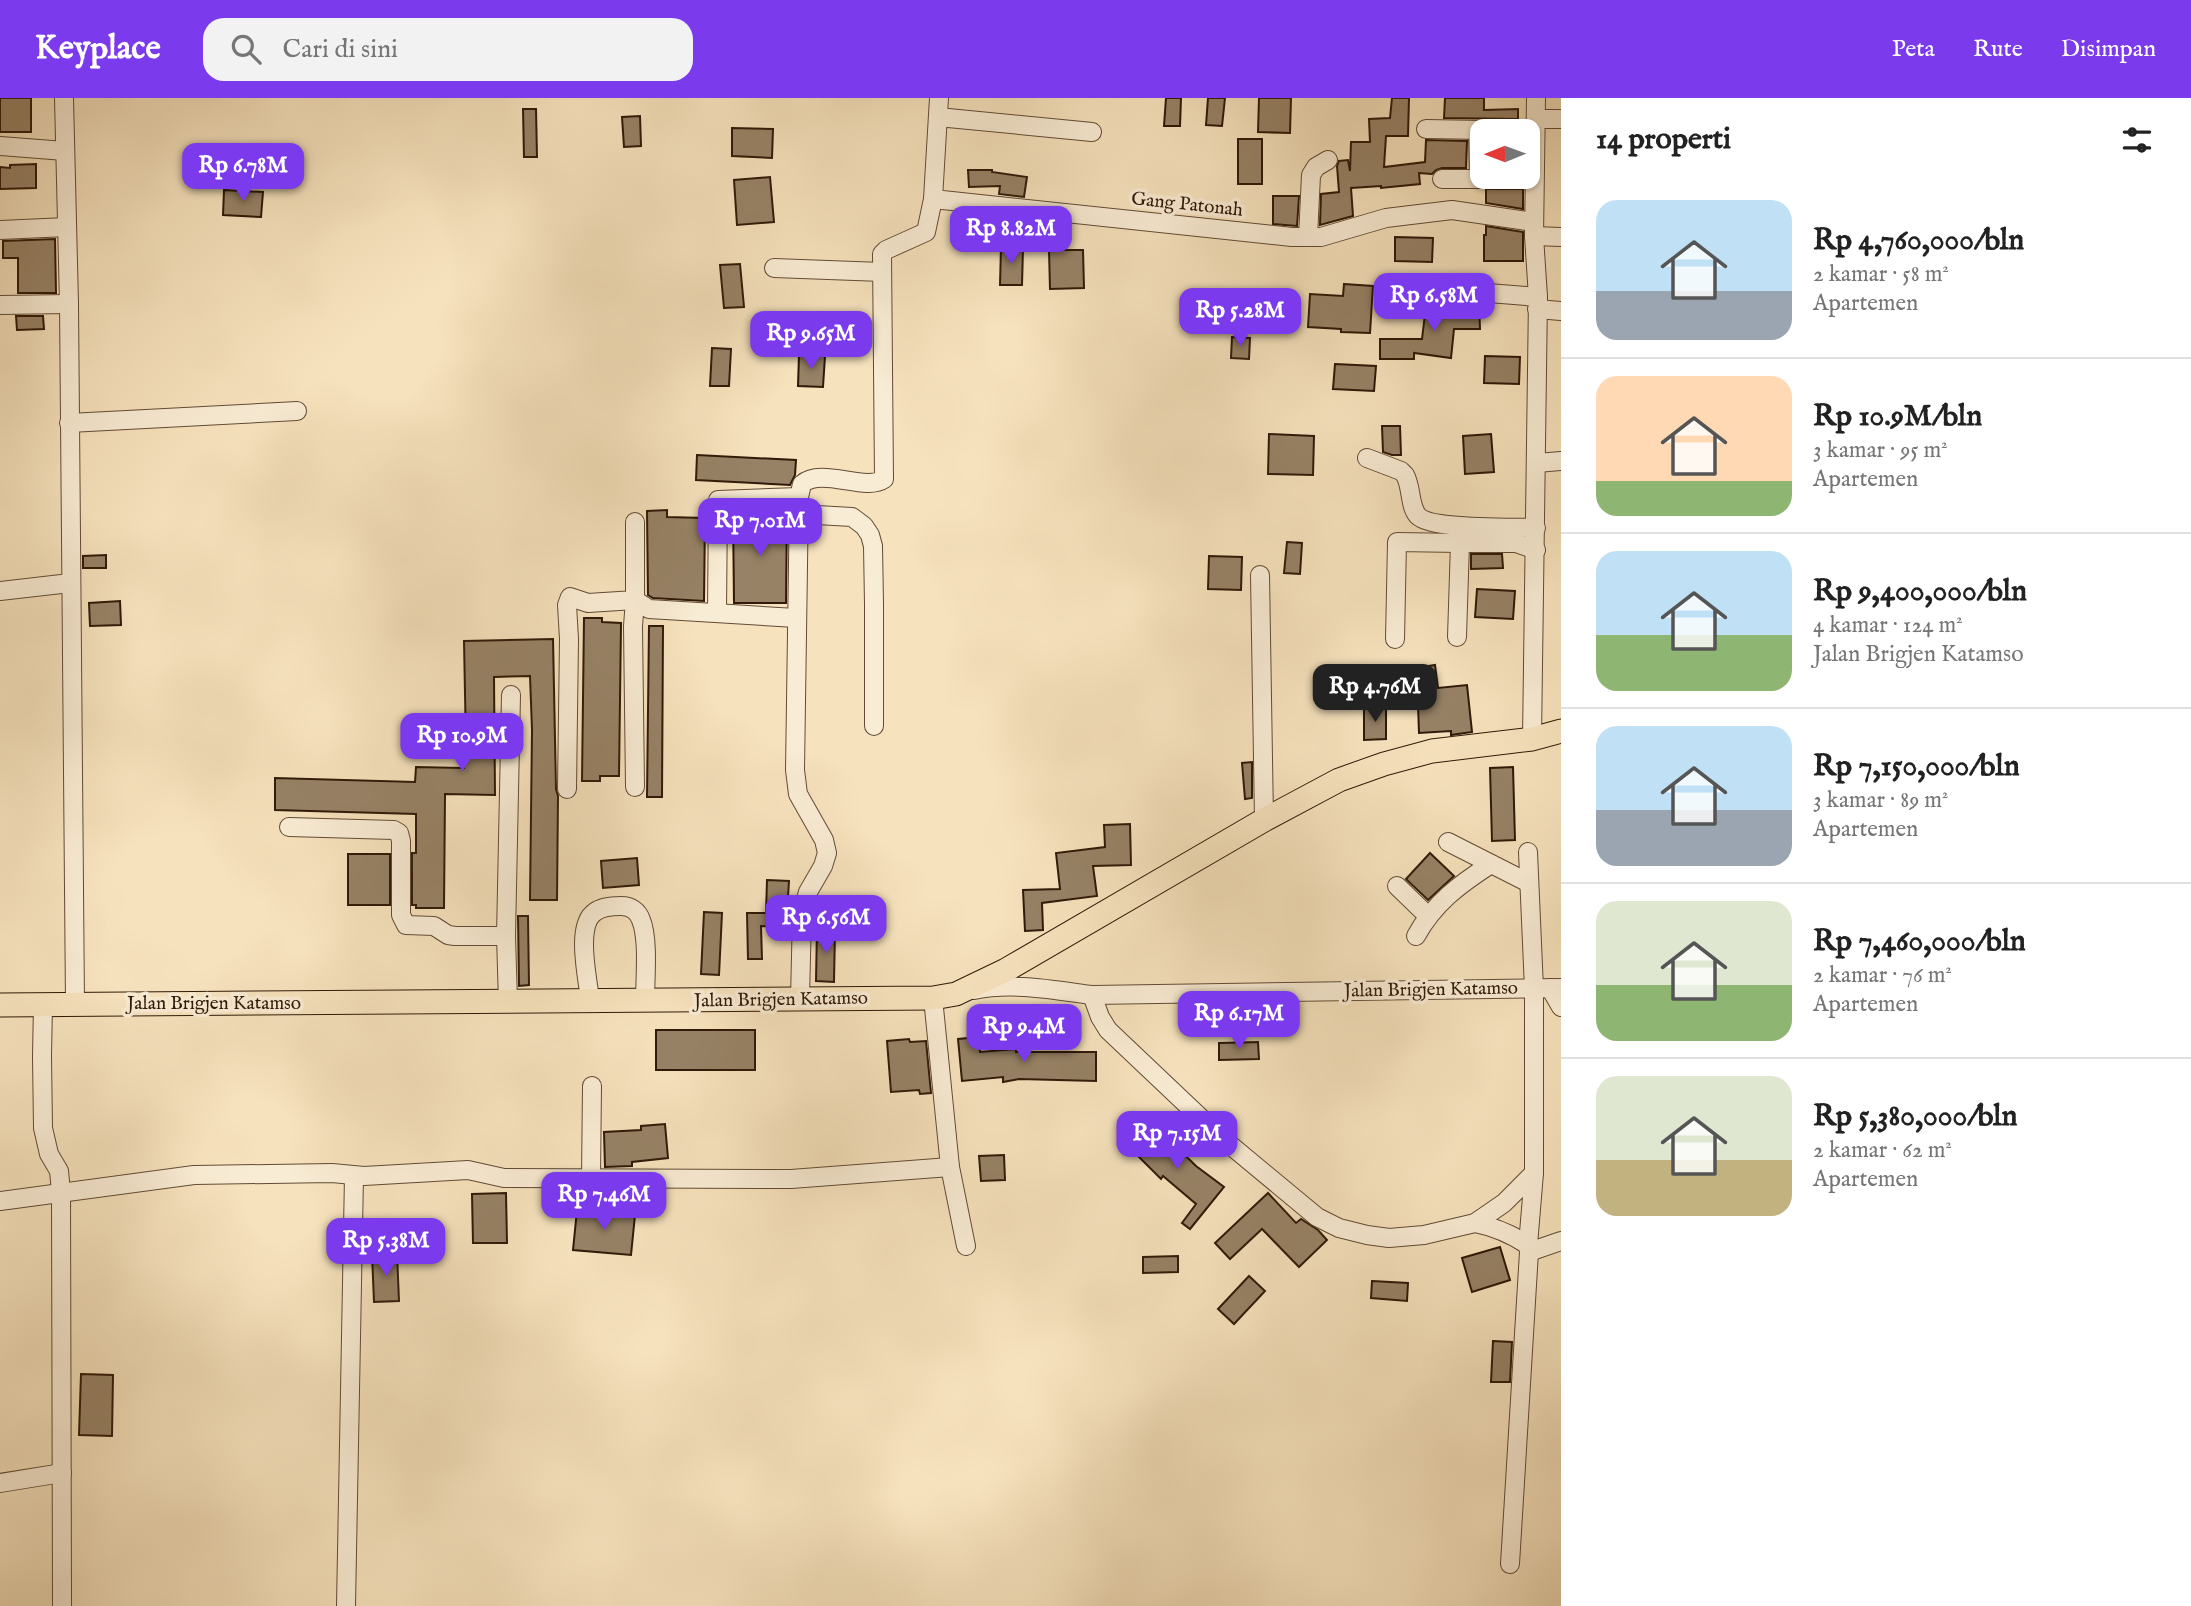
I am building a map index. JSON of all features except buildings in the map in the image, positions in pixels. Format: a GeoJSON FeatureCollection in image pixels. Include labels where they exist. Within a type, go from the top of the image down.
{"type":"FeatureCollection","features":[{"type":"Feature","properties":{"kind":"main road"},"geometry":{"type":"LineString","coordinates":[[956,994],[1006,970],[1339,779],[1432,751],[1532,739],[1561,731]]}},
{"type":"Feature","properties":{"kind":"main road","name":"Jalan Brigjen Katamso"},"geometry":{"type":"LineString","coordinates":[[0,1005],[933,998],[956,994]]}},
{"type":"Feature","properties":{"kind":"street"},"geometry":{"type":"LineString","coordinates":[[64,98],[69,304],[75,1005]]}},
{"type":"Feature","properties":{"kind":"street"},"geometry":{"type":"LineString","coordinates":[[800,999],[803,913],[808,892],[827,853],[824,840],[798,794],[796,781],[796,618],[802,484],[812,479],[842,479],[878,484],[884,480],[882,254],[926,232],[933,199],[939,98]]}},
{"type":"Feature","properties":{"kind":"street"},"geometry":{"type":"LineString","coordinates":[[1536,98],[1536,119]]}},
{"type":"Feature","properties":{"kind":"street"},"geometry":{"type":"LineString","coordinates":[[938,117],[1092,132]]}},
{"type":"Feature","properties":{"kind":"street"},"geometry":{"type":"LineString","coordinates":[[1540,124],[1561,119]]}},
{"type":"Feature","properties":{"kind":"street"},"geometry":{"type":"LineString","coordinates":[[1426,130],[1470,130]]}},
{"type":"Feature","properties":{"kind":"street"},"geometry":{"type":"LineString","coordinates":[[0,146],[65,151]]}},
{"type":"Feature","properties":{"kind":"street"},"geometry":{"type":"LineString","coordinates":[[1308,237],[1311,175],[1316,167],[1328,160]]}},
{"type":"Feature","properties":{"kind":"street"},"geometry":{"type":"LineString","coordinates":[[1443,179],[1470,179]]}},
{"type":"Feature","properties":{"kind":"street"},"geometry":{"type":"LineString","coordinates":[[1532,739],[1536,550],[1535,189]]}},
{"type":"Feature","properties":{"kind":"street","name":"Gang Patonah"},"geometry":{"type":"LineString","coordinates":[[933,199],[1292,237],[1321,237],[1386,218],[1452,210],[1561,237]]}},
{"type":"Feature","properties":{"kind":"street"},"geometry":{"type":"LineString","coordinates":[[0,230],[67,227]]}},
{"type":"Feature","properties":{"kind":"street"},"geometry":{"type":"LineString","coordinates":[[774,268],[882,272]]}},
{"type":"Feature","properties":{"kind":"street"},"geometry":{"type":"LineString","coordinates":[[1414,287],[1537,303],[1561,311]]}},
{"type":"Feature","properties":{"kind":"street"},"geometry":{"type":"LineString","coordinates":[[0,305],[69,304]]}},
{"type":"Feature","properties":{"kind":"street"},"geometry":{"type":"LineString","coordinates":[[69,423],[297,411]]}},
{"type":"Feature","properties":{"kind":"street"},"geometry":{"type":"LineString","coordinates":[[1367,458],[1405,475],[1415,510],[1422,519],[1440,525],[1536,528]]}},
{"type":"Feature","properties":{"kind":"street"},"geometry":{"type":"LineString","coordinates":[[1536,463],[1561,461]]}},
{"type":"Feature","properties":{"kind":"street"},"geometry":{"type":"LineString","coordinates":[[716,613],[718,500],[799,506],[852,517],[864,526],[873,546],[874,726]]}},
{"type":"Feature","properties":{"kind":"street"},"geometry":{"type":"LineString","coordinates":[[635,522],[635,788]]}},
{"type":"Feature","properties":{"kind":"street"},"geometry":{"type":"LineString","coordinates":[[1395,639],[1398,542],[1516,543],[1536,550]]}},
{"type":"Feature","properties":{"kind":"street"},"geometry":{"type":"LineString","coordinates":[[1457,637],[1460,543]]}},
{"type":"Feature","properties":{"kind":"street"},"geometry":{"type":"LineString","coordinates":[[1260,575],[1264,820]]}},
{"type":"Feature","properties":{"kind":"street"},"geometry":{"type":"LineString","coordinates":[[0,592],[70,583]]}},
{"type":"Feature","properties":{"kind":"street"},"geometry":{"type":"LineString","coordinates":[[567,789],[567,605],[570,597],[588,603],[635,600],[649,609],[796,618]]}},
{"type":"Feature","properties":{"kind":"street"},"geometry":{"type":"LineString","coordinates":[[508,1002],[506,936],[511,695]]}},
{"type":"Feature","properties":{"kind":"street"},"geometry":{"type":"LineString","coordinates":[[289,827],[394,830],[398,833],[402,850],[403,922],[410,926],[434,926],[454,936],[506,936]]}},
{"type":"Feature","properties":{"kind":"street"},"geometry":{"type":"LineString","coordinates":[[1448,842],[1529,883]]}},
{"type":"Feature","properties":{"kind":"street"},"geometry":{"type":"LineString","coordinates":[[1510,1564],[1548,988],[1529,883],[1528,852]]}},
{"type":"Feature","properties":{"kind":"street"},"geometry":{"type":"LineString","coordinates":[[1416,936],[1428,916],[1454,889],[1492,864]]}},
{"type":"Feature","properties":{"kind":"street"},"geometry":{"type":"LineString","coordinates":[[1397,886],[1428,916]]}},
{"type":"Feature","properties":{"kind":"street"},"geometry":{"type":"LineString","coordinates":[[590,1000],[583,932],[587,921],[600,909],[626,906],[638,912],[645,930],[645,1001]]}},
{"type":"Feature","properties":{"kind":"street","name":"Jalan Brigjen Katamso"},"geometry":{"type":"LineString","coordinates":[[956,994],[988,987],[1028,986],[1092,995],[1548,988]]}},
{"type":"Feature","properties":{"kind":"street"},"geometry":{"type":"LineString","coordinates":[[1548,988],[1561,1007]]}},
{"type":"Feature","properties":{"kind":"street"},"geometry":{"type":"LineString","coordinates":[[1092,995],[1108,1030],[1223,1139],[1317,1217],[1339,1228],[1389,1238],[1424,1235],[1475,1223],[1504,1203],[1534,1173]]}},
{"type":"Feature","properties":{"kind":"street"},"geometry":{"type":"LineString","coordinates":[[933,998],[950,1167],[966,1246]]}},
{"type":"Feature","properties":{"kind":"street"},"geometry":{"type":"LineString","coordinates":[[43,1004],[43,1128],[49,1154],[59,1171],[61,1192],[62,1606]]}},
{"type":"Feature","properties":{"kind":"street"},"geometry":{"type":"LineString","coordinates":[[591,1178],[593,1086]]}},
{"type":"Feature","properties":{"kind":"street"},"geometry":{"type":"LineString","coordinates":[[0,1201],[194,1175],[332,1172],[354,1175],[468,1170],[504,1178],[790,1179],[950,1167]]}},
{"type":"Feature","properties":{"kind":"street"},"geometry":{"type":"LineString","coordinates":[[346,1606],[354,1175]]}},
{"type":"Feature","properties":{"kind":"street"},"geometry":{"type":"LineString","coordinates":[[1475,1223],[1511,1234],[1529,1249]]}},
{"type":"Feature","properties":{"kind":"street"},"geometry":{"type":"LineString","coordinates":[[1529,1249],[1561,1241]]}},
{"type":"Feature","properties":{"kind":"street"},"geometry":{"type":"LineString","coordinates":[[0,1483],[62,1474]]}}]}
